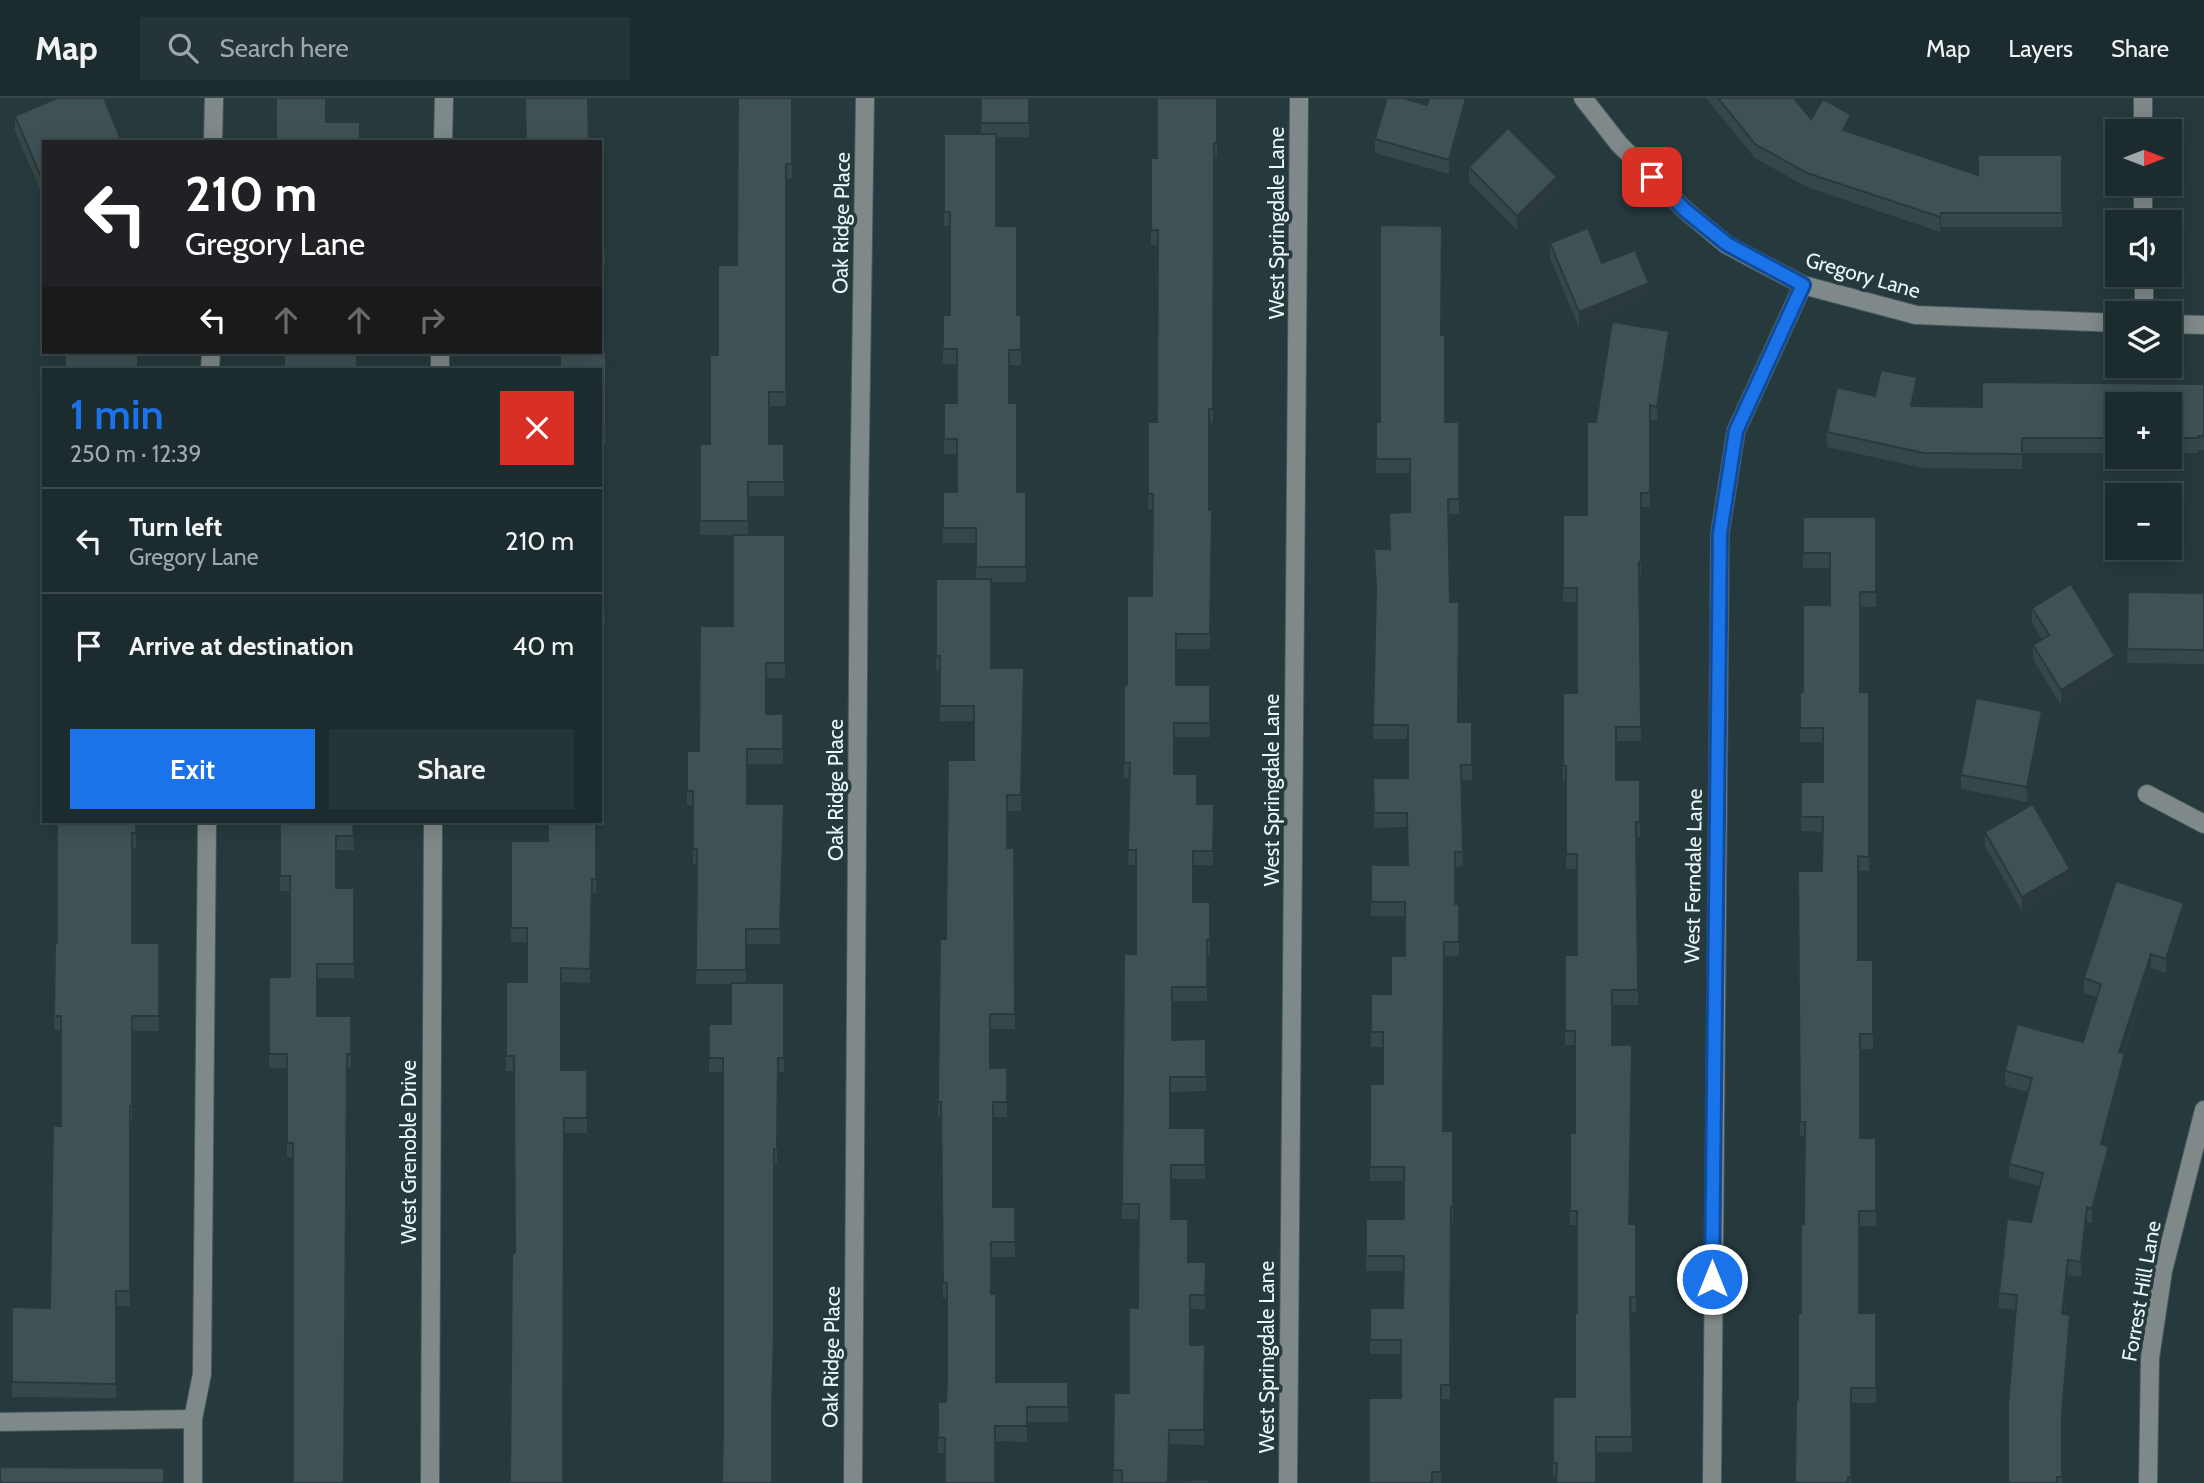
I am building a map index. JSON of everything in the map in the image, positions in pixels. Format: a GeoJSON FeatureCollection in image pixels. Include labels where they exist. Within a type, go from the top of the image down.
{"type":"FeatureCollection","features":[{"type":"Feature","properties":{"kind":"street"},"geometry":{"type":"LineString","coordinates":[[213,140],[214,98]]}},
{"type":"Feature","properties":{"kind":"street"},"geometry":{"type":"LineString","coordinates":[[443,140],[444,98]]}},
{"type":"Feature","properties":{"kind":"street","name":"Oak Ridge Place"},"geometry":{"type":"LineString","coordinates":[[853,1483],[859,528],[865,98]]}},
{"type":"Feature","properties":{"kind":"street","name":"West Springdale Lane"},"geometry":{"type":"LineString","coordinates":[[1288,1483],[1299,98]]}},
{"type":"Feature","properties":{"kind":"street","name":"Gregory Lane"},"geometry":{"type":"LineString","coordinates":[[1583,98],[1619,144],[1685,210],[1727,244],[1803,285],[1916,315],[2105,322]]}},
{"type":"Feature","properties":{"kind":"street"},"geometry":{"type":"LineString","coordinates":[[2143,98],[2143,119]]}},
{"type":"Feature","properties":{"kind":"street","name":"West Ferndale Lane"},"geometry":{"type":"LineString","coordinates":[[1712,1483],[1720,533],[1736,431],[1803,285]]}},
{"type":"Feature","properties":{"kind":"street"},"geometry":{"type":"LineString","coordinates":[[2182,324],[2204,325]]}},
{"type":"Feature","properties":{"kind":"street"},"geometry":{"type":"LineString","coordinates":[[2147,794],[2204,824]]}},
{"type":"Feature","properties":{"kind":"street"},"geometry":{"type":"LineString","coordinates":[[193,1483],[193,1419],[202,1374],[207,823]]}},
{"type":"Feature","properties":{"kind":"street","name":"West Grenoble Drive"},"geometry":{"type":"LineString","coordinates":[[430,1483],[433,823]]}},
{"type":"Feature","properties":{"kind":"street","name":"Forrest Hill Lane"},"geometry":{"type":"LineString","coordinates":[[2148,1483],[2150,1358],[2163,1271],[2204,1110]]}},
{"type":"Feature","properties":{"kind":"street"},"geometry":{"type":"LineString","coordinates":[[0,1422],[193,1419]]}},
{"type":"Feature","properties":{"kind":"building"},"geometry":{"type":"Polygon","coordinates":[[[57,98],[104,98],[121,140],[42,140],[42,179],[15,116],[57,98]]]}},
{"type":"Feature","properties":{"kind":"building"},"geometry":{"type":"Polygon","coordinates":[[[276,98],[326,98],[326,122],[360,122],[360,140],[276,140],[276,98]]]}},
{"type":"Feature","properties":{"kind":"building"},"geometry":{"type":"Polygon","coordinates":[[[525,98],[588,98],[589,140],[526,140],[525,98]]]}},
{"type":"Feature","properties":{"kind":"building"},"geometry":{"type":"Polygon","coordinates":[[[738,98],[792,98],[792,164],[786,164],[786,392],[769,392],[769,444],[784,444],[784,482],[748,482],[748,521],[700,521],[700,444],[710,444],[710,355],[718,355],[718,265],[737,265],[738,98]]]}},
{"type":"Feature","properties":{"kind":"building"},"geometry":{"type":"Polygon","coordinates":[[[981,98],[1029,98],[1029,123],[981,123],[981,98]]]}},
{"type":"Feature","properties":{"kind":"building"},"geometry":{"type":"Polygon","coordinates":[[[1157,98],[1217,98],[1217,143],[1214,143],[1213,409],[1209,409],[1209,510],[1212,510],[1210,634],[1176,634],[1176,685],[1210,685],[1210,723],[1174,723],[1174,774],[1197,774],[1197,804],[1214,804],[1213,851],[1193,851],[1193,902],[1210,902],[1207,987],[1172,987],[1172,1040],[1206,1039],[1206,1077],[1170,1077],[1170,1128],[1205,1128],[1205,1165],[1171,1165],[1171,1219],[1188,1219],[1188,1262],[1206,1262],[1205,1295],[1190,1295],[1190,1345],[1205,1345],[1204,1430],[1169,1430],[1168,1481],[1209,1480],[1209,1483],[1122,1483],[1122,1470],[1113,1470],[1114,1393],[1129,1393],[1129,1308],[1138,1308],[1139,1204],[1122,1204],[1124,954],[1136,954],[1136,850],[1128,850],[1130,763],[1124,763],[1124,685],[1127,685],[1127,596],[1152,596],[1153,494],[1148,494],[1148,422],[1157,422],[1158,230],[1151,230],[1151,158],[1157,158],[1157,98]]]}},
{"type":"Feature","properties":{"kind":"building"},"geometry":{"type":"Polygon","coordinates":[[[1387,98],[1403,98],[1427,105],[1429,98],[1466,98],[1449,160],[1375,139],[1387,98]]]}},
{"type":"Feature","properties":{"kind":"building"},"geometry":{"type":"Polygon","coordinates":[[[1718,98],[1794,98],[1811,119],[1823,99],[1851,115],[1843,130],[1978,175],[1978,155],[2062,155],[2062,213],[1941,213],[1940,217],[1807,173],[1755,144],[1718,98]]]}},
{"type":"Feature","properties":{"kind":"building"},"geometry":{"type":"Polygon","coordinates":[[[1508,128],[1557,177],[1517,216],[1469,167],[1508,128]]]}},
{"type":"Feature","properties":{"kind":"building"},"geometry":{"type":"Polygon","coordinates":[[[944,134],[996,134],[996,226],[1017,226],[1017,315],[1021,315],[1021,350],[1009,350],[1009,403],[1017,403],[1017,492],[1026,492],[1026,567],[976,567],[976,528],[943,528],[943,492],[957,492],[957,439],[944,439],[944,403],[957,403],[957,349],[943,349],[943,315],[950,315],[950,212],[944,212],[944,134]]]}},
{"type":"Feature","properties":{"kind":"building"},"geometry":{"type":"Polygon","coordinates":[[[602,174],[605,174],[605,250],[602,250],[602,174]]]}},
{"type":"Feature","properties":{"kind":"building"},"geometry":{"type":"Polygon","coordinates":[[[1380,225],[1442,226],[1441,335],[1445,335],[1445,422],[1459,422],[1459,499],[1448,499],[1450,602],[1459,602],[1458,722],[1472,722],[1472,765],[1461,765],[1463,852],[1455,852],[1455,904],[1459,904],[1459,942],[1444,942],[1443,1131],[1453,1131],[1450,1385],[1441,1385],[1441,1472],[1432,1472],[1432,1483],[1369,1483],[1369,1398],[1401,1398],[1401,1340],[1370,1340],[1370,1308],[1403,1308],[1404,1256],[1366,1256],[1366,1219],[1404,1219],[1404,1167],[1370,1167],[1370,1084],[1383,1084],[1383,1032],[1371,1032],[1371,994],[1391,994],[1391,956],[1405,956],[1405,902],[1371,902],[1371,865],[1408,865],[1407,813],[1374,813],[1373,778],[1408,778],[1408,725],[1373,725],[1376,589],[1374,549],[1390,549],[1389,513],[1410,512],[1410,459],[1376,459],[1376,422],[1380,422],[1380,225]]]}},
{"type":"Feature","properties":{"kind":"building"},"geometry":{"type":"Polygon","coordinates":[[[1588,228],[1602,263],[1635,250],[1649,283],[1579,312],[1550,243],[1588,228]]]}},
{"type":"Feature","properties":{"kind":"building"},"geometry":{"type":"Polygon","coordinates":[[[1612,322],[1669,331],[1657,407],[1650,405],[1650,493],[1641,493],[1641,727],[1616,727],[1616,780],[1640,780],[1640,822],[1636,822],[1638,990],[1612,990],[1612,1045],[1632,1045],[1629,1224],[1636,1224],[1636,1297],[1630,1297],[1632,1437],[1596,1437],[1596,1483],[1556,1483],[1557,1463],[1553,1463],[1553,1397],[1575,1397],[1577,1313],[1577,1211],[1570,1211],[1570,1133],[1575,1133],[1575,1031],[1565,1031],[1565,955],[1577,955],[1577,854],[1566,854],[1563,693],[1577,693],[1577,588],[1563,588],[1563,515],[1587,515],[1587,422],[1596,422],[1612,322]]]}},
{"type":"Feature","properties":{"kind":"building"},"geometry":{"type":"Polygon","coordinates":[[[606,352],[606,429],[602,429],[602,368],[560,368],[560,354],[606,352]]]}},
{"type":"Feature","properties":{"kind":"building"},"geometry":{"type":"Polygon","coordinates":[[[65,354],[138,354],[138,368],[65,368],[65,354]]]}},
{"type":"Feature","properties":{"kind":"building"},"geometry":{"type":"Polygon","coordinates":[[[284,354],[357,354],[357,368],[284,368],[284,354]]]}},
{"type":"Feature","properties":{"kind":"building"},"geometry":{"type":"Polygon","coordinates":[[[1881,370],[1917,377],[1911,406],[1982,407],[1982,382],[2204,384],[2204,436],[2182,438],[2182,392],[2105,392],[2105,438],[2022,438],[2022,454],[1924,453],[1827,432],[1837,387],[1875,396],[1881,370]]]}},
{"type":"Feature","properties":{"kind":"building"},"geometry":{"type":"Polygon","coordinates":[[[1803,517],[1876,517],[1876,592],[1860,592],[1860,692],[1869,692],[1869,857],[1858,856],[1858,960],[1873,960],[1873,1034],[1860,1034],[1860,1138],[1876,1138],[1876,1211],[1859,1211],[1859,1313],[1876,1313],[1876,1388],[1851,1388],[1851,1477],[1848,1477],[1848,1483],[1795,1483],[1805,1122],[1800,1122],[1798,871],[1822,871],[1823,817],[1801,817],[1801,782],[1823,782],[1823,728],[1800,728],[1800,692],[1803,692],[1803,605],[1830,605],[1830,553],[1803,553],[1803,517]]]}},
{"type":"Feature","properties":{"kind":"building"},"geometry":{"type":"Polygon","coordinates":[[[602,535],[605,535],[605,610],[602,610],[602,535]]]}},
{"type":"Feature","properties":{"kind":"building"},"geometry":{"type":"Polygon","coordinates":[[[733,535],[785,535],[785,663],[766,663],[766,714],[783,714],[783,749],[747,749],[747,804],[784,804],[780,929],[746,929],[746,970],[696,970],[697,849],[693,849],[693,791],[687,791],[687,751],[699,751],[700,626],[733,626],[733,535]]]}},
{"type":"Feature","properties":{"kind":"building"},"geometry":{"type":"Polygon","coordinates":[[[936,579],[991,579],[991,668],[1024,668],[1021,795],[1007,795],[1007,848],[1014,848],[1015,1014],[990,1014],[990,1068],[1007,1068],[1007,1102],[993,1102],[993,1207],[1015,1207],[1015,1242],[991,1242],[991,1294],[996,1294],[996,1382],[1068,1382],[1068,1407],[1027,1407],[1027,1426],[995,1426],[995,1483],[945,1483],[945,1438],[938,1437],[938,1402],[946,1402],[947,1382],[947,1283],[943,1283],[941,1102],[938,1102],[940,939],[946,939],[948,760],[974,760],[974,706],[940,706],[940,656],[936,656],[936,579]]]}},
{"type":"Feature","properties":{"kind":"building"},"geometry":{"type":"Polygon","coordinates":[[[2071,584],[2115,656],[2061,690],[2033,645],[2049,635],[2032,608],[2071,584]]]}},
{"type":"Feature","properties":{"kind":"building"},"geometry":{"type":"Polygon","coordinates":[[[2128,592],[2204,593],[2204,650],[2127,649],[2128,592]]]}},
{"type":"Feature","properties":{"kind":"building"},"geometry":{"type":"Polygon","coordinates":[[[1976,698],[2042,711],[2027,787],[1961,775],[1976,698]]]}},
{"type":"Feature","properties":{"kind":"building"},"geometry":{"type":"Polygon","coordinates":[[[2033,804],[2070,869],[2022,897],[1985,832],[2033,804]]]}},
{"type":"Feature","properties":{"kind":"building"},"geometry":{"type":"Polygon","coordinates":[[[57,823],[136,823],[136,833],[132,833],[132,943],[159,943],[159,1016],[132,1016],[130,1291],[116,1291],[116,1384],[12,1382],[12,1307],[50,1308],[53,1126],[61,1126],[61,1016],[54,1016],[57,823]]]}},
{"type":"Feature","properties":{"kind":"building"},"geometry":{"type":"Polygon","coordinates":[[[280,823],[353,823],[354,836],[336,836],[336,888],[354,888],[354,964],[317,964],[317,1016],[351,1016],[351,1054],[347,1054],[344,1483],[293,1483],[293,1143],[287,1143],[287,1054],[269,1054],[269,977],[290,977],[290,876],[280,876],[280,823]]]}},
{"type":"Feature","properties":{"kind":"building"},"geometry":{"type":"Polygon","coordinates":[[[548,823],[596,823],[596,879],[592,879],[590,969],[561,968],[561,1070],[587,1070],[587,1118],[564,1118],[563,1483],[510,1483],[512,1253],[515,1253],[514,1056],[506,1056],[506,982],[527,982],[527,928],[511,928],[511,841],[548,841],[548,823]]]}},
{"type":"Feature","properties":{"kind":"building"},"geometry":{"type":"Polygon","coordinates":[[[2116,881],[2184,903],[2166,959],[2151,954],[2119,1052],[2125,1053],[2101,1144],[2109,1146],[2092,1209],[2087,1207],[2081,1262],[2068,1260],[2062,1314],[2070,1315],[2062,1414],[2062,1477],[2057,1477],[2057,1483],[2008,1483],[2008,1405],[2017,1295],[1999,1293],[2007,1219],[2031,1222],[2043,1173],[2009,1164],[2032,1078],[2005,1071],[2017,1024],[2083,1042],[2101,984],[2084,978],[2116,881]]]}},
{"type":"Feature","properties":{"kind":"building"},"geometry":{"type":"Polygon","coordinates":[[[731,983],[784,983],[784,1058],[778,1058],[777,1149],[774,1149],[772,1483],[722,1483],[723,1058],[709,1058],[709,1024],[731,1024],[731,983]]]}},
{"type":"Feature","properties":{"kind":"building"},"geometry":{"type":"Polygon","coordinates":[[[0,1467],[164,1468],[164,1483],[0,1483],[0,1467]]]}},
{"type":"Feature","properties":{"kind":"route"},"geometry":{"type":"LineString","coordinates":[[1652,177],[1685,210],[1727,244],[1803,285],[1736,431],[1720,533],[1712,1279]]}}]}
